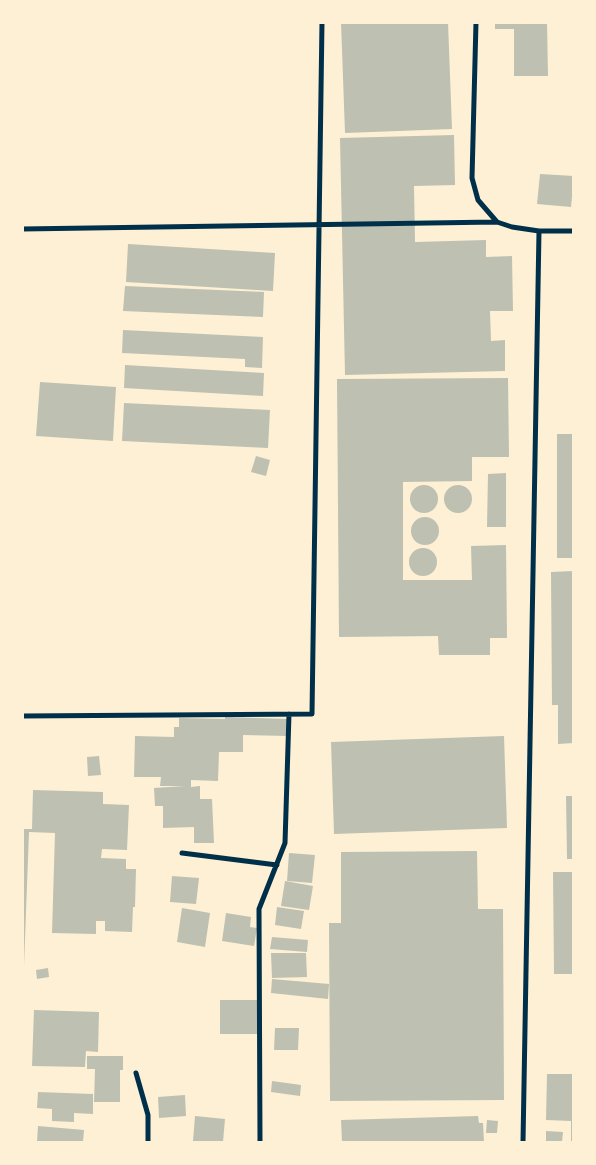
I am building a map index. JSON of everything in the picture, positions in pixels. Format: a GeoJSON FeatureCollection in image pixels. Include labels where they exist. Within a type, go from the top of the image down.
{"type":"FeatureCollection","features":[{"type":"Feature","properties":{"kind":"street"},"geometry":{"type":"LineString","coordinates":[[22,716],[312,714],[322,22]]}},
{"type":"Feature","properties":{"kind":"street"},"geometry":{"type":"LineString","coordinates":[[476,22],[472,178],[478,200],[497,222]]}},
{"type":"Feature","properties":{"kind":"street"},"geometry":{"type":"LineString","coordinates":[[22,229],[497,222],[512,227],[539,231],[574,231]]}},
{"type":"Feature","properties":{"kind":"street"},"geometry":{"type":"LineString","coordinates":[[523,1142],[539,231]]}},
{"type":"Feature","properties":{"kind":"street"},"geometry":{"type":"LineString","coordinates":[[260,1142],[259,909],[285,843],[289,714]]}},
{"type":"Feature","properties":{"kind":"street"},"geometry":{"type":"LineString","coordinates":[[182,853],[277,865]]}},
{"type":"Feature","properties":{"kind":"street"},"geometry":{"type":"LineString","coordinates":[[136,1073],[148,1115],[148,1142]]}},
{"type":"Feature","properties":{"kind":"building"},"geometry":{"type":"Polygon","coordinates":[[[341,22],[448,22],[452,129],[345,133],[341,22]]]}},
{"type":"Feature","properties":{"kind":"building"},"geometry":{"type":"Polygon","coordinates":[[[495,22],[547,22],[548,76],[514,76],[514,29],[495,29],[495,22]]]}},
{"type":"Feature","properties":{"kind":"building"},"geometry":{"type":"Polygon","coordinates":[[[454,135],[455,185],[414,186],[415,242],[486,240],[486,257],[512,256],[513,311],[490,311],[491,341],[505,340],[505,371],[345,375],[340,138],[454,135]]]}},
{"type":"Feature","properties":{"kind":"building"},"geometry":{"type":"Polygon","coordinates":[[[540,174],[574,176],[571,207],[537,204],[540,174]]]}},
{"type":"Feature","properties":{"kind":"building"},"geometry":{"type":"Polygon","coordinates":[[[128,244],[275,253],[273,291],[126,282],[128,244]]]}},
{"type":"Feature","properties":{"kind":"building"},"geometry":{"type":"Polygon","coordinates":[[[125,286],[264,292],[263,317],[123,311],[125,286]]]}},
{"type":"Feature","properties":{"kind":"building"},"geometry":{"type":"Polygon","coordinates":[[[123,330],[263,337],[262,368],[245,367],[245,359],[122,353],[123,330]]]}},
{"type":"Feature","properties":{"kind":"building"},"geometry":{"type":"Polygon","coordinates":[[[125,365],[264,373],[263,396],[124,388],[125,365]]]}},
{"type":"Feature","properties":{"kind":"building"},"geometry":{"type":"Polygon","coordinates":[[[508,378],[509,457],[472,457],[472,481],[403,482],[403,580],[472,580],[471,546],[506,545],[507,638],[490,638],[490,655],[439,655],[438,636],[339,637],[337,379],[508,378]]]}},
{"type":"Feature","properties":{"kind":"building"},"geometry":{"type":"Polygon","coordinates":[[[40,382],[116,387],[113,441],[36,436],[40,382]]]}},
{"type":"Feature","properties":{"kind":"building"},"geometry":{"type":"Polygon","coordinates":[[[124,403],[270,410],[268,448],[122,441],[124,403]]]}},
{"type":"Feature","properties":{"kind":"building"},"geometry":{"type":"Polygon","coordinates":[[[557,434],[574,434],[574,558],[557,558],[557,434]]]}},
{"type":"Feature","properties":{"kind":"building"},"geometry":{"type":"Polygon","coordinates":[[[256,456],[270,460],[266,476],[251,472],[256,456]]]}},
{"type":"Feature","properties":{"kind":"building"},"geometry":{"type":"Polygon","coordinates":[[[506,473],[506,527],[487,527],[488,474],[506,473]]]}},
{"type":"Feature","properties":{"kind":"building"},"geometry":{"type":"Polygon","coordinates":[[[424,485],[434,489],[438,499],[434,509],[424,513],[414,509],[410,499],[414,489],[424,485]]]}},
{"type":"Feature","properties":{"kind":"building"},"geometry":{"type":"Polygon","coordinates":[[[458,485],[468,489],[472,499],[468,509],[458,513],[448,509],[444,499],[448,489],[458,485]]]}},
{"type":"Feature","properties":{"kind":"building"},"geometry":{"type":"Polygon","coordinates":[[[425,517],[435,521],[439,531],[435,541],[425,545],[415,541],[411,531],[415,521],[425,517]]]}},
{"type":"Feature","properties":{"kind":"building"},"geometry":{"type":"Polygon","coordinates":[[[423,548],[433,552],[437,562],[433,572],[423,576],[413,572],[409,562],[413,552],[423,548]]]}},
{"type":"Feature","properties":{"kind":"building"},"geometry":{"type":"Polygon","coordinates":[[[574,571],[574,743],[558,744],[558,705],[552,705],[551,572],[574,571]]]}},
{"type":"Feature","properties":{"kind":"building"},"geometry":{"type":"Polygon","coordinates":[[[225,717],[288,719],[288,736],[243,735],[243,752],[219,752],[218,781],[191,780],[191,787],[200,786],[200,799],[212,799],[214,843],[194,843],[194,827],[163,828],[163,806],[155,806],[154,788],[185,786],[160,786],[161,777],[134,777],[135,736],[174,737],[174,727],[179,727],[179,718],[225,719],[225,717]]]}},
{"type":"Feature","properties":{"kind":"building"},"geometry":{"type":"Polygon","coordinates":[[[504,736],[507,828],[334,834],[331,742],[504,736]]]}},
{"type":"Feature","properties":{"kind":"building"},"geometry":{"type":"Polygon","coordinates":[[[99,756],[101,775],[88,776],[87,757],[99,756]]]}},
{"type":"Feature","properties":{"kind":"building"},"geometry":{"type":"Polygon","coordinates":[[[33,790],[103,792],[103,804],[129,805],[127,850],[102,849],[101,858],[126,859],[126,869],[136,869],[135,907],[133,907],[132,932],[105,931],[105,921],[96,921],[96,934],[52,933],[55,833],[29,832],[24,966],[22,966],[22,829],[32,829],[33,790]]]}},
{"type":"Feature","properties":{"kind":"building"},"geometry":{"type":"Polygon","coordinates":[[[566,796],[574,796],[574,859],[567,859],[566,796]]]}},
{"type":"Feature","properties":{"kind":"building"},"geometry":{"type":"Polygon","coordinates":[[[477,851],[478,909],[503,909],[504,1100],[330,1101],[329,923],[341,923],[341,852],[477,851]]]}},
{"type":"Feature","properties":{"kind":"building"},"geometry":{"type":"Polygon","coordinates":[[[289,853],[315,855],[312,883],[287,881],[289,853]]]}},
{"type":"Feature","properties":{"kind":"building"},"geometry":{"type":"Polygon","coordinates":[[[553,872],[574,872],[574,974],[554,974],[553,872]]]}},
{"type":"Feature","properties":{"kind":"building"},"geometry":{"type":"Polygon","coordinates":[[[172,876],[199,878],[196,904],[170,902],[172,876]]]}},
{"type":"Feature","properties":{"kind":"building"},"geometry":{"type":"Polygon","coordinates":[[[285,881],[313,886],[309,910],[281,906],[285,881]]]}},
{"type":"Feature","properties":{"kind":"building"},"geometry":{"type":"Polygon","coordinates":[[[277,907],[304,911],[301,929],[275,925],[277,907]]]}},
{"type":"Feature","properties":{"kind":"building"},"geometry":{"type":"Polygon","coordinates":[[[182,908],[210,913],[205,947],[177,942],[182,908]]]}},
{"type":"Feature","properties":{"kind":"building"},"geometry":{"type":"Polygon","coordinates":[[[226,913],[251,917],[250,927],[257,928],[254,946],[222,941],[226,913]]]}},
{"type":"Feature","properties":{"kind":"building"},"geometry":{"type":"Polygon","coordinates":[[[272,937],[308,940],[307,952],[270,949],[272,937]]]}},
{"type":"Feature","properties":{"kind":"building"},"geometry":{"type":"Polygon","coordinates":[[[271,953],[306,953],[307,977],[272,978],[271,953]]]}},
{"type":"Feature","properties":{"kind":"building"},"geometry":{"type":"Polygon","coordinates":[[[48,968],[49,977],[37,979],[36,970],[48,968]]]}},
{"type":"Feature","properties":{"kind":"building"},"geometry":{"type":"Polygon","coordinates":[[[272,979],[329,984],[328,999],[271,993],[272,979]]]}},
{"type":"Feature","properties":{"kind":"building"},"geometry":{"type":"Polygon","coordinates":[[[220,1000],[259,1000],[259,1034],[220,1034],[220,1000]]]}},
{"type":"Feature","properties":{"kind":"building"},"geometry":{"type":"Polygon","coordinates":[[[34,1010],[99,1012],[98,1052],[86,1051],[85,1067],[32,1066],[34,1010]]]}},
{"type":"Feature","properties":{"kind":"building"},"geometry":{"type":"Polygon","coordinates":[[[275,1028],[299,1028],[298,1050],[274,1050],[275,1028]]]}},
{"type":"Feature","properties":{"kind":"building"},"geometry":{"type":"Polygon","coordinates":[[[87,1056],[123,1056],[123,1070],[120,1070],[120,1102],[94,1102],[95,1069],[87,1069],[87,1056]]]}},
{"type":"Feature","properties":{"kind":"building"},"geometry":{"type":"Polygon","coordinates":[[[547,1074],[574,1074],[574,1142],[571,1142],[571,1121],[546,1120],[547,1074]]]}},
{"type":"Feature","properties":{"kind":"building"},"geometry":{"type":"Polygon","coordinates":[[[272,1081],[301,1085],[300,1096],[271,1092],[272,1081]]]}},
{"type":"Feature","properties":{"kind":"building"},"geometry":{"type":"Polygon","coordinates":[[[38,1092],[93,1094],[93,1114],[74,1113],[74,1122],[52,1121],[52,1109],[37,1108],[38,1092]]]}},
{"type":"Feature","properties":{"kind":"building"},"geometry":{"type":"Polygon","coordinates":[[[185,1095],[186,1116],[159,1118],[158,1097],[185,1095]]]}},
{"type":"Feature","properties":{"kind":"building"},"geometry":{"type":"Polygon","coordinates":[[[195,1116],[225,1119],[223,1142],[193,1141],[195,1116]]]}},
{"type":"Feature","properties":{"kind":"building"},"geometry":{"type":"Polygon","coordinates":[[[478,1116],[479,1123],[483,1123],[484,1142],[342,1142],[341,1120],[478,1116]]]}},
{"type":"Feature","properties":{"kind":"building"},"geometry":{"type":"Polygon","coordinates":[[[487,1120],[498,1121],[497,1133],[486,1133],[487,1120]]]}},
{"type":"Feature","properties":{"kind":"building"},"geometry":{"type":"Polygon","coordinates":[[[38,1126],[84,1130],[83,1142],[37,1142],[38,1126]]]}},
{"type":"Feature","properties":{"kind":"building"},"geometry":{"type":"Polygon","coordinates":[[[546,1131],[563,1132],[562,1142],[546,1142],[546,1131]]]}}]}
